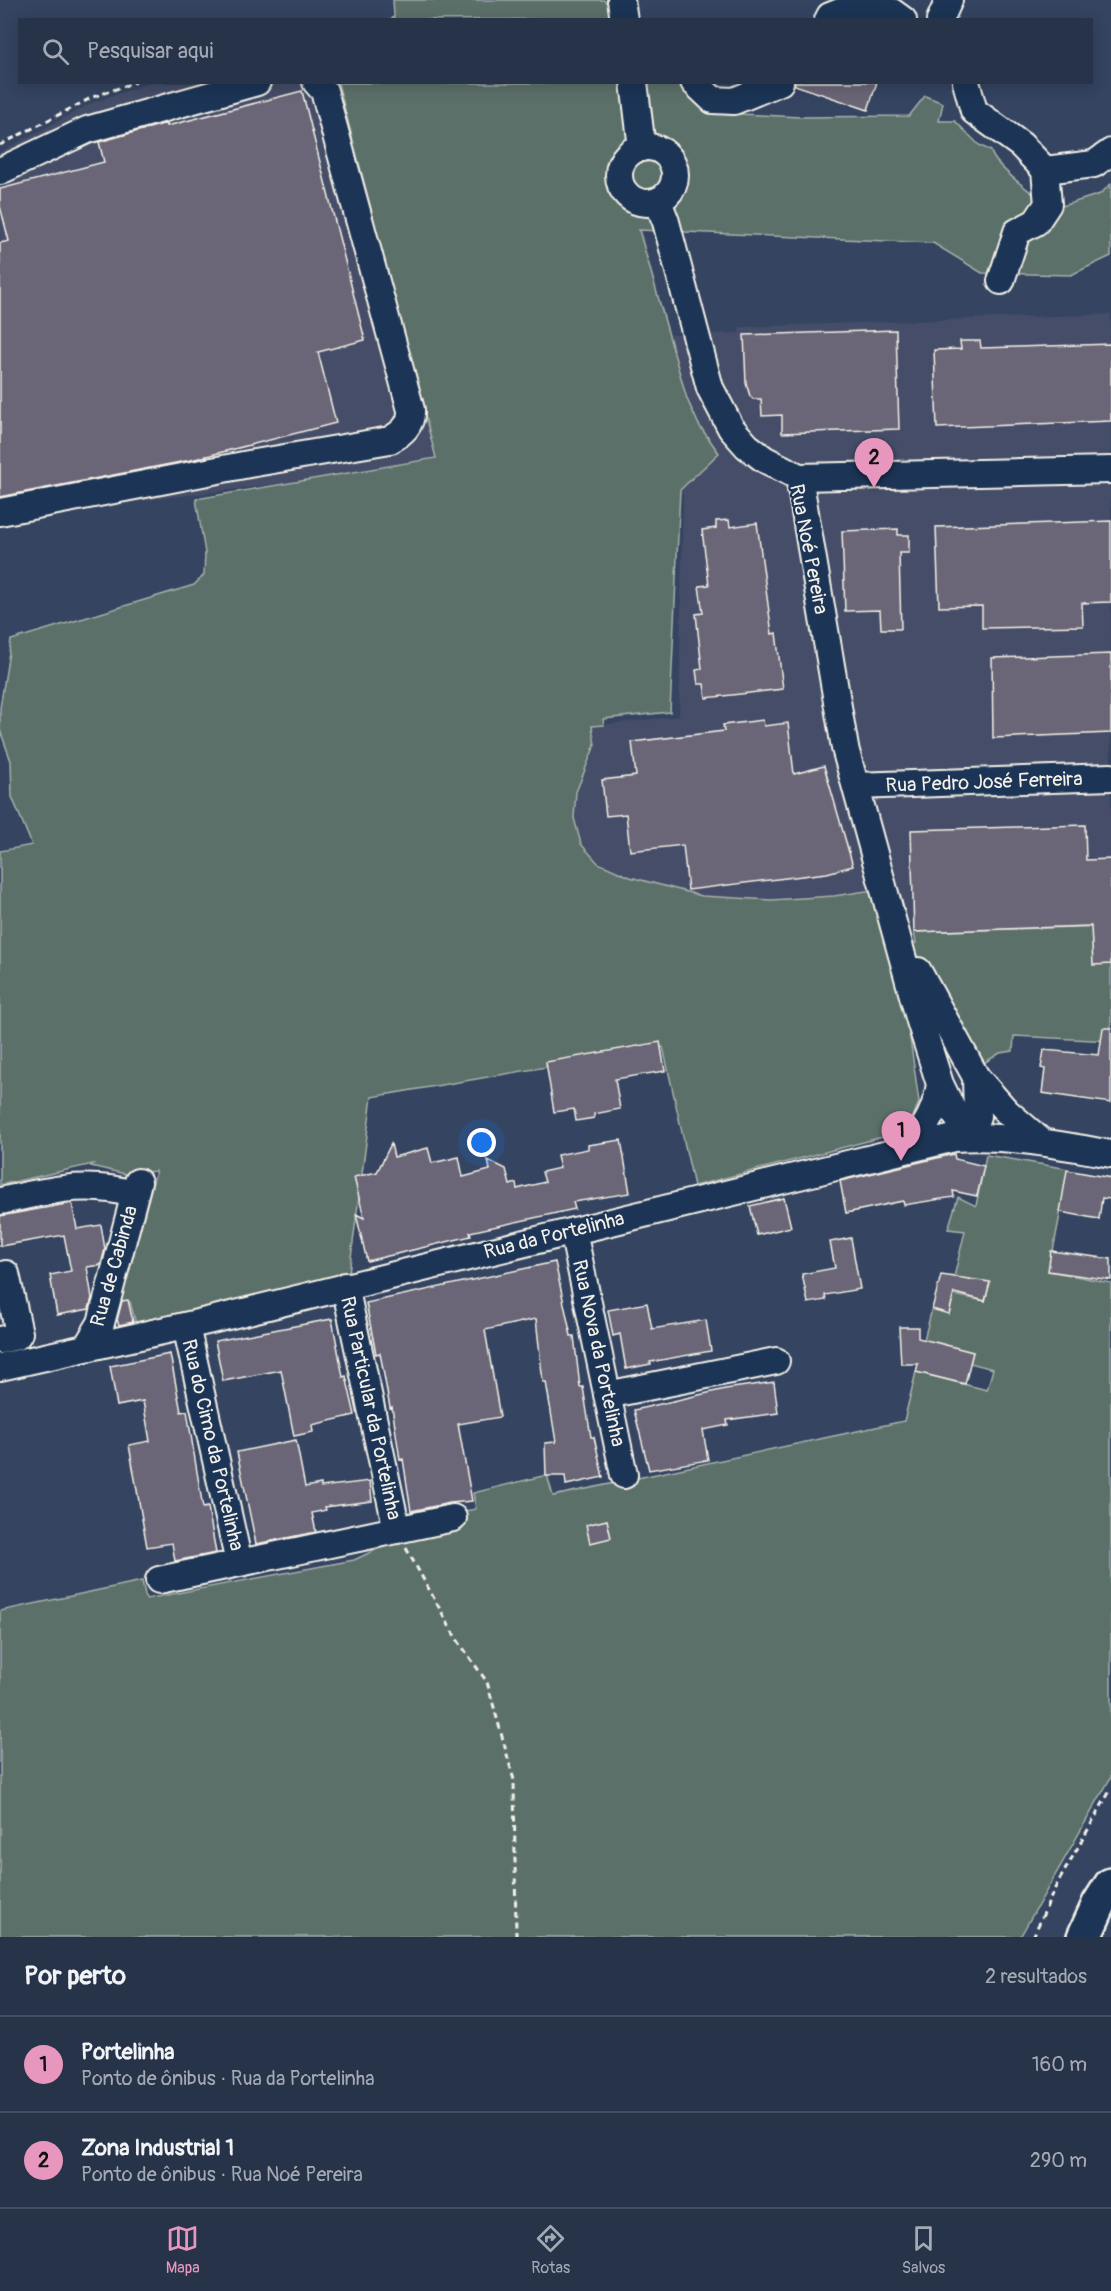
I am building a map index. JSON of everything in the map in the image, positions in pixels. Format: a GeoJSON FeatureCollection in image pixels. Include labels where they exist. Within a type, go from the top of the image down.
{"type":"FeatureCollection","features":[{"type":"Feature","properties":{"kind":"highway"},"geometry":{"type":"LineString","coordinates":[[1084,1937],[1099,1904],[1111,1885]]}},
{"type":"Feature","properties":{"kind":"street"},"geometry":{"type":"LineString","coordinates":[[621,0],[624,18]]}},
{"type":"Feature","properties":{"kind":"street"},"geometry":{"type":"LineString","coordinates":[[941,18],[949,0]]}},
{"type":"Feature","properties":{"kind":"street"},"geometry":{"type":"LineString","coordinates":[[829,18],[850,8],[892,12],[900,18]]}},
{"type":"Feature","properties":{"kind":"street"},"geometry":{"type":"LineString","coordinates":[[0,171],[87,130],[250,84]]}},
{"type":"Feature","properties":{"kind":"street"},"geometry":{"type":"LineString","coordinates":[[0,512],[249,464],[390,440],[408,425],[411,410],[324,91],[318,84]]}},
{"type":"Feature","properties":{"kind":"street"},"geometry":{"type":"LineString","coordinates":[[633,84],[642,148]]}},
{"type":"Feature","properties":{"kind":"street"},"geometry":{"type":"LineString","coordinates":[[696,84],[713,100],[734,102],[775,84]]}},
{"type":"Feature","properties":{"kind":"street"},"geometry":{"type":"LineString","coordinates":[[967,84],[974,111],[1021,146],[1045,170],[1048,204],[1036,222],[1017,232],[1001,281]]}},
{"type":"Feature","properties":{"kind":"street"},"geometry":{"type":"LineString","coordinates":[[642,148],[660,150],[667,155],[675,171],[672,189],[658,201],[640,202],[625,192],[621,184],[621,165],[626,157],[642,148]]}},
{"type":"Feature","properties":{"kind":"street"},"geometry":{"type":"LineString","coordinates":[[1045,170],[1094,164],[1111,152]]}},
{"type":"Feature","properties":{"kind":"street","name":"Rua Noé Pereira"},"geometry":{"type":"LineString","coordinates":[[658,201],[666,222],[710,388],[731,428],[747,446],[764,459],[799,477],[846,748],[920,1021],[940,1084],[953,1112],[971,1137]]}},
{"type":"Feature","properties":{"kind":"street"},"geometry":{"type":"LineString","coordinates":[[799,477],[1111,470]]}},
{"type":"Feature","properties":{"kind":"street","name":"Rua Pedro José Ferreira"},"geometry":{"type":"LineString","coordinates":[[856,786],[1111,777]]}},
{"type":"Feature","properties":{"kind":"street","name":"Rua Noé Pereira"},"geometry":{"type":"LineString","coordinates":[[898,934],[976,1077],[1006,1112],[1042,1142]]}},
{"type":"Feature","properties":{"kind":"street","name":"Rua Noé Pereira"},"geometry":{"type":"LineString","coordinates":[[971,1137],[977,1116],[976,1077]]}},
{"type":"Feature","properties":{"kind":"street"},"geometry":{"type":"LineString","coordinates":[[911,1148],[931,1118],[940,1084]]}},
{"type":"Feature","properties":{"kind":"street","name":"Rua da Portelinha"},"geometry":{"type":"LineString","coordinates":[[0,1367],[186,1326],[954,1138],[1042,1142],[1111,1154]]}},
{"type":"Feature","properties":{"kind":"street","name":"Rua de Cabinda"},"geometry":{"type":"LineString","coordinates":[[0,1201],[63,1188],[136,1188],[101,1323],[86,1348]]}},
{"type":"Feature","properties":{"kind":"street","name":"Rua Nova da Portelinha"},"geometry":{"type":"LineString","coordinates":[[573,1231],[624,1475]]}},
{"type":"Feature","properties":{"kind":"street"},"geometry":{"type":"LineString","coordinates":[[0,1340],[17,1336],[19,1333],[6,1274]]}},
{"type":"Feature","properties":{"kind":"street","name":"Rua Particular da Portelinha"},"geometry":{"type":"LineString","coordinates":[[345,1286],[397,1530]]}},
{"type":"Feature","properties":{"kind":"street","name":"Rua do Cimo da Portelinha"},"geometry":{"type":"LineString","coordinates":[[186,1326],[239,1563]]}},
{"type":"Feature","properties":{"kind":"street"},"geometry":{"type":"LineString","coordinates":[[607,1395],[776,1361]]}},
{"type":"Feature","properties":{"kind":"street"},"geometry":{"type":"LineString","coordinates":[[159,1580],[453,1518]]}},
{"type":"Feature","properties":{"kind":"path"},"geometry":{"type":"LineString","coordinates":[[0,145],[93,97],[130,84]]}},
{"type":"Feature","properties":{"kind":"path"},"geometry":{"type":"LineString","coordinates":[[397,1530],[456,1638],[488,1682],[514,1780],[516,1937]]}},
{"type":"Feature","properties":{"kind":"path"},"geometry":{"type":"LineString","coordinates":[[1033,1937],[1056,1886],[1111,1789]]}},
{"type":"Feature","properties":{"kind":"shaded area"},"geometry":{"type":"Polygon","coordinates":[[[146,84],[615,84],[640,224],[670,335],[739,333],[739,327],[1111,314],[1111,926],[914,932],[869,910],[730,902],[630,877],[598,863],[581,844],[574,818],[583,727],[679,716],[683,494],[442,463],[0,519],[0,152],[94,102],[146,84]]]}},
{"type":"Feature","properties":{"kind":"green space"},"geometry":{"type":"Polygon","coordinates":[[[393,0],[604,0],[620,18],[392,18],[393,0]]]}},
{"type":"Feature","properties":{"kind":"green space"},"geometry":{"type":"Polygon","coordinates":[[[338,84],[701,84],[727,108],[739,114],[801,117],[909,116],[925,96],[943,103],[939,121],[955,121],[979,145],[991,151],[994,158],[1008,173],[1053,209],[1100,194],[1111,184],[1111,256],[1071,275],[982,273],[933,243],[639,230],[687,399],[699,425],[719,453],[680,490],[670,712],[603,719],[604,725],[592,726],[595,745],[576,792],[574,818],[581,844],[598,863],[630,877],[702,896],[771,900],[834,896],[879,889],[891,944],[916,943],[914,932],[1111,926],[1111,1041],[1014,1036],[1013,1051],[1000,1053],[984,1063],[967,1034],[909,1031],[919,1102],[913,1117],[902,1132],[694,1186],[663,1047],[372,1097],[349,1273],[278,1290],[218,1309],[202,1308],[136,1324],[130,1302],[121,1301],[156,1171],[125,1174],[91,1166],[93,1164],[0,1185],[0,851],[32,845],[12,797],[11,761],[0,730],[0,708],[11,640],[194,585],[204,575],[205,553],[196,499],[436,458],[338,84]]]}},
{"type":"Feature","properties":{"kind":"green space"},"geometry":{"type":"Polygon","coordinates":[[[986,1155],[1069,1169],[1049,1271],[1111,1283],[1111,1777],[1020,1937],[0,1937],[0,1611],[142,1581],[146,1599],[354,1560],[455,1513],[476,1509],[473,1493],[547,1475],[553,1496],[904,1421],[916,1372],[987,1390],[993,1369],[970,1363],[973,1352],[932,1341],[920,1355],[932,1309],[949,1313],[954,1295],[985,1301],[990,1282],[954,1277],[965,1231],[948,1229],[958,1197],[976,1206],[986,1155]]]}},
{"type":"Feature","properties":{"kind":"building"},"geometry":{"type":"Polygon","coordinates":[[[795,84],[876,84],[868,110],[795,84]]]}},
{"type":"Feature","properties":{"kind":"building"},"geometry":{"type":"Polygon","coordinates":[[[302,91],[365,340],[318,352],[336,423],[191,460],[0,497],[0,243],[9,241],[0,206],[0,189],[104,162],[99,142],[167,123],[167,126],[302,91]]]}},
{"type":"Feature","properties":{"kind":"building"},"geometry":{"type":"Polygon","coordinates":[[[896,330],[899,429],[782,433],[782,415],[762,416],[761,399],[753,399],[750,396],[746,383],[744,335],[896,330]]]}},
{"type":"Feature","properties":{"kind":"building"},"geometry":{"type":"Polygon","coordinates":[[[960,341],[980,341],[981,348],[1111,344],[1111,421],[937,428],[934,350],[961,349],[960,341]]]}},
{"type":"Feature","properties":{"kind":"building"},"geometry":{"type":"Polygon","coordinates":[[[729,520],[730,527],[757,523],[772,634],[776,633],[783,689],[706,698],[704,684],[698,684],[696,670],[702,669],[696,614],[703,613],[699,586],[709,585],[702,530],[716,528],[716,521],[729,520]]]}},
{"type":"Feature","properties":{"kind":"building"},"geometry":{"type":"Polygon","coordinates":[[[1111,521],[1111,602],[1082,603],[1083,626],[982,628],[982,606],[939,607],[936,527],[1111,521]]]}},
{"type":"Feature","properties":{"kind":"building"},"geometry":{"type":"Polygon","coordinates":[[[898,529],[898,535],[909,535],[909,553],[899,553],[901,629],[881,629],[880,610],[845,611],[842,531],[898,529]]]}},
{"type":"Feature","properties":{"kind":"building"},"geometry":{"type":"Polygon","coordinates":[[[1111,654],[1111,733],[993,738],[992,658],[1111,654]]]}},
{"type":"Feature","properties":{"kind":"building"},"geometry":{"type":"Polygon","coordinates":[[[763,720],[764,726],[788,723],[794,774],[824,766],[853,866],[827,873],[688,890],[683,845],[630,851],[626,814],[606,816],[602,780],[636,776],[632,742],[724,731],[723,725],[763,720]]]}},
{"type":"Feature","properties":{"kind":"building"},"geometry":{"type":"Polygon","coordinates":[[[1085,825],[1086,860],[1111,859],[1111,964],[1093,965],[1091,926],[914,932],[911,830],[1085,825]]]}},
{"type":"Feature","properties":{"kind":"building"},"geometry":{"type":"Polygon","coordinates":[[[1103,1028],[1111,1028],[1111,1103],[1042,1093],[1045,1069],[1041,1068],[1044,1050],[1099,1055],[1103,1028]]]}},
{"type":"Feature","properties":{"kind":"building"},"geometry":{"type":"Polygon","coordinates":[[[660,1042],[665,1071],[615,1079],[620,1109],[594,1114],[594,1118],[576,1121],[574,1109],[554,1112],[546,1062],[660,1042]]]}},
{"type":"Feature","properties":{"kind":"building"},"geometry":{"type":"Polygon","coordinates":[[[621,1140],[630,1193],[573,1202],[575,1209],[470,1232],[471,1236],[367,1261],[356,1214],[364,1218],[354,1177],[377,1172],[391,1144],[394,1157],[428,1148],[432,1163],[459,1157],[463,1177],[490,1170],[488,1160],[506,1169],[510,1185],[516,1183],[517,1189],[545,1182],[542,1172],[560,1168],[557,1155],[588,1149],[588,1145],[621,1140]]]}},
{"type":"Feature","properties":{"kind":"building"},"geometry":{"type":"Polygon","coordinates":[[[954,1154],[955,1159],[984,1166],[977,1196],[953,1191],[954,1197],[904,1205],[903,1201],[846,1213],[840,1181],[954,1154]]]}},
{"type":"Feature","properties":{"kind":"building"},"geometry":{"type":"Polygon","coordinates":[[[1067,1170],[1111,1178],[1111,1199],[1102,1198],[1099,1219],[1060,1212],[1067,1170]]]}},
{"type":"Feature","properties":{"kind":"building"},"geometry":{"type":"Polygon","coordinates":[[[784,1198],[791,1227],[757,1235],[750,1206],[784,1198]]]}},
{"type":"Feature","properties":{"kind":"building"},"geometry":{"type":"Polygon","coordinates":[[[72,1203],[77,1229],[101,1225],[105,1249],[101,1265],[87,1267],[92,1298],[89,1309],[57,1315],[50,1275],[71,1271],[64,1235],[0,1246],[0,1216],[72,1203]]]}},
{"type":"Feature","properties":{"kind":"building"},"geometry":{"type":"Polygon","coordinates":[[[851,1238],[860,1289],[825,1295],[826,1300],[808,1303],[802,1274],[835,1268],[830,1242],[851,1238]]]}},
{"type":"Feature","properties":{"kind":"building"},"geometry":{"type":"Polygon","coordinates":[[[1051,1251],[1111,1259],[1111,1280],[1048,1271],[1051,1251]]]}},
{"type":"Feature","properties":{"kind":"building"},"geometry":{"type":"Polygon","coordinates":[[[555,1262],[571,1336],[574,1336],[580,1387],[583,1387],[591,1437],[594,1437],[603,1477],[566,1485],[565,1476],[546,1476],[545,1443],[556,1442],[546,1382],[543,1382],[536,1319],[485,1330],[500,1417],[458,1424],[472,1501],[411,1511],[392,1407],[390,1408],[380,1353],[376,1354],[366,1303],[555,1262]]]}},
{"type":"Feature","properties":{"kind":"building"},"geometry":{"type":"Polygon","coordinates":[[[941,1275],[990,1282],[985,1301],[954,1293],[949,1314],[932,1309],[941,1275]]]}},
{"type":"Feature","properties":{"kind":"building"},"geometry":{"type":"Polygon","coordinates":[[[128,1300],[133,1322],[119,1325],[117,1320],[122,1301],[128,1300]]]}},
{"type":"Feature","properties":{"kind":"building"},"geometry":{"type":"Polygon","coordinates":[[[647,1303],[652,1329],[706,1320],[711,1351],[650,1362],[651,1364],[626,1369],[620,1334],[613,1336],[608,1310],[647,1303]]]}},
{"type":"Feature","properties":{"kind":"building"},"geometry":{"type":"Polygon","coordinates":[[[332,1319],[343,1377],[346,1376],[355,1415],[312,1425],[313,1432],[294,1436],[281,1370],[223,1381],[215,1341],[332,1319]]]}},
{"type":"Feature","properties":{"kind":"building"},"geometry":{"type":"Polygon","coordinates":[[[899,1327],[918,1327],[918,1338],[973,1352],[965,1384],[916,1372],[918,1364],[901,1364],[899,1327]]]}},
{"type":"Feature","properties":{"kind":"building"},"geometry":{"type":"Polygon","coordinates":[[[170,1354],[181,1412],[187,1411],[203,1508],[208,1507],[216,1553],[175,1561],[172,1543],[147,1547],[129,1445],[150,1441],[143,1401],[117,1406],[110,1366],[170,1354]]]}},
{"type":"Feature","properties":{"kind":"building"},"geometry":{"type":"Polygon","coordinates":[[[774,1382],[778,1413],[727,1420],[728,1425],[703,1430],[708,1460],[649,1470],[634,1410],[725,1389],[774,1382]]]}},
{"type":"Feature","properties":{"kind":"building"},"geometry":{"type":"Polygon","coordinates":[[[296,1440],[305,1487],[370,1481],[372,1501],[325,1507],[326,1510],[312,1513],[316,1532],[256,1544],[237,1452],[296,1440]]]}},
{"type":"Feature","properties":{"kind":"building"},"geometry":{"type":"Polygon","coordinates":[[[607,1520],[611,1538],[590,1543],[586,1525],[607,1520]]]}},
{"type":"Feature","properties":{"kind":"place","name":"Zona Industrial 1"},"geometry":{"type":"Point","coordinates":[874,488]}},
{"type":"Feature","properties":{"kind":"place","name":"Portelinha"},"geometry":{"type":"Point","coordinates":[901,1161]}}]}
